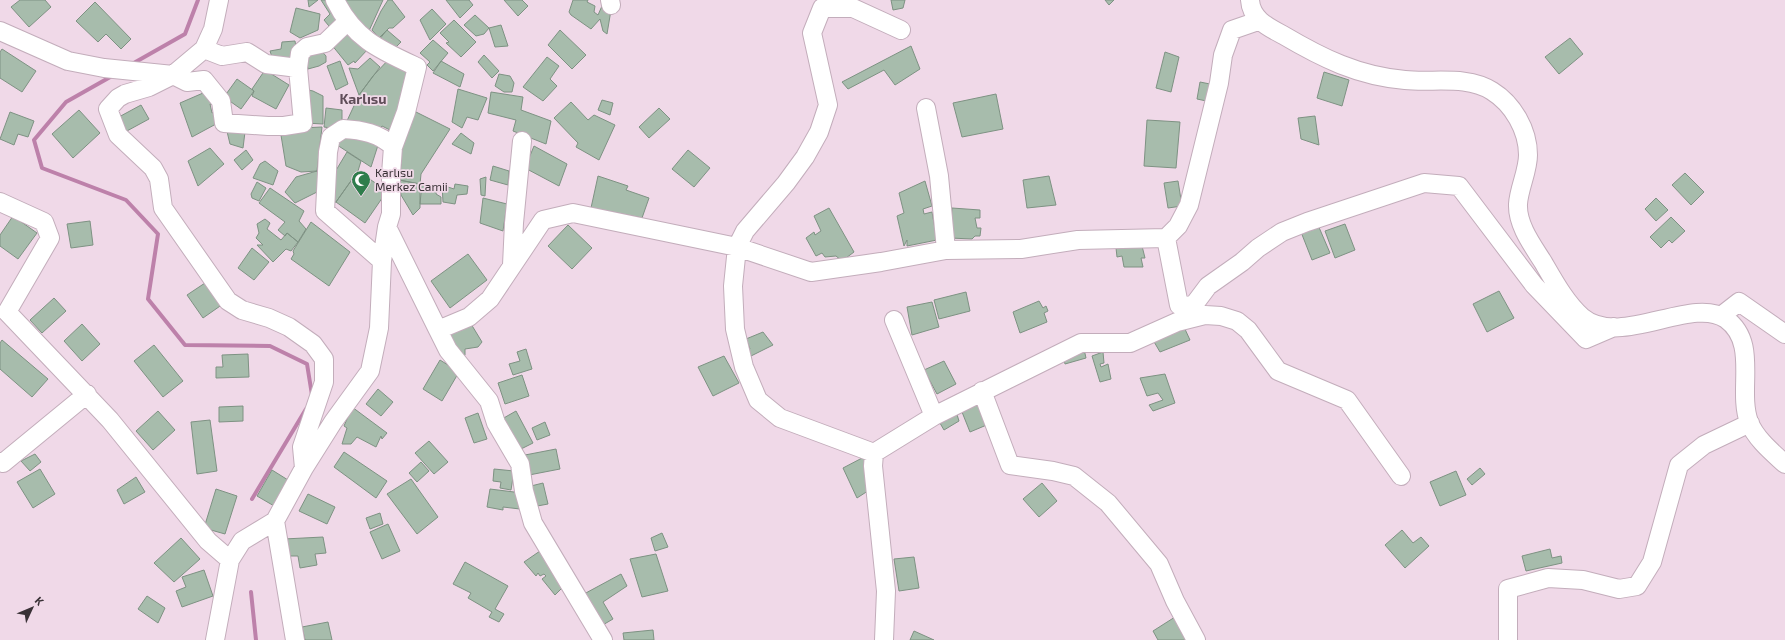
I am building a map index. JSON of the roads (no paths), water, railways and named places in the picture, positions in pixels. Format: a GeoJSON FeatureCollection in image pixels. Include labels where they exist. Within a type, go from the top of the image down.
{"type":"FeatureCollection","features":[{"type":"Feature","properties":{"kind":"street"},"geometry":{"type":"LineString","coordinates":[[219,0],[213,29],[204,49],[173,75],[149,87],[125,94],[118,98],[108,109],[118,135],[153,168],[159,179],[163,208],[228,301],[242,310],[269,318],[289,327],[313,344],[324,360],[324,382],[302,447],[304,468]]}},
{"type":"Feature","properties":{"kind":"street"},"geometry":{"type":"LineString","coordinates":[[215,640],[230,560],[242,541],[275,522],[304,468],[333,422],[370,371],[379,328],[382,261],[387,227],[391,214],[393,147],[406,112],[417,67],[382,51],[358,34],[335,0]]}},
{"type":"Feature","properties":{"kind":"street"},"geometry":{"type":"LineString","coordinates":[[1250,0],[1250,7],[1258,21],[1320,57],[1354,71],[1405,80],[1457,81],[1479,84],[1503,99],[1511,107],[1524,130],[1528,155],[1518,206],[1522,226],[1566,299],[1583,318],[1603,327],[1636,326],[1683,314],[1714,313],[1726,319],[1741,335],[1745,350],[1745,402],[1750,423],[1766,447],[1785,464]]}},
{"type":"Feature","properties":{"kind":"street"},"geometry":{"type":"LineString","coordinates":[[874,453],[780,418],[758,400],[744,367],[735,329],[733,286],[737,247],[745,231],[786,183],[805,157],[818,132],[828,105],[812,33],[822,8],[853,8],[901,30]]}},
{"type":"Feature","properties":{"kind":"street"},"geometry":{"type":"LineString","coordinates":[[0,31],[68,61],[104,68],[173,75],[187,82],[204,80],[221,101],[224,123],[284,126],[303,123],[298,68],[300,53],[307,47],[325,43],[348,21]]}},
{"type":"Feature","properties":{"kind":"street"},"geometry":{"type":"LineString","coordinates":[[438,330],[469,317],[490,299],[543,220],[573,214],[737,247],[811,272],[946,250],[1021,250],[1078,240],[1166,238],[1178,226],[1189,205],[1219,84],[1223,55],[1232,30],[1258,21]]}},
{"type":"Feature","properties":{"kind":"street"},"geometry":{"type":"LineString","coordinates":[[204,49],[222,56],[248,52],[266,64],[298,68]]}},
{"type":"Feature","properties":{"kind":"street"},"geometry":{"type":"LineString","coordinates":[[926,108],[939,176],[946,250]]}},
{"type":"Feature","properties":{"kind":"street"},"geometry":{"type":"LineString","coordinates":[[382,261],[325,211],[328,152],[331,137],[342,129],[374,134],[387,140],[393,147]]}},
{"type":"Feature","properties":{"kind":"street"},"geometry":{"type":"LineString","coordinates":[[512,265],[514,223],[522,141]]}},
{"type":"Feature","properties":{"kind":"street"},"geometry":{"type":"LineString","coordinates":[[1166,238],[1179,305],[1193,306],[1208,286],[1242,262],[1258,248],[1282,232],[1424,183],[1460,186],[1534,285],[1586,338],[1617,326]]}},
{"type":"Feature","properties":{"kind":"street"},"geometry":{"type":"LineString","coordinates":[[0,202],[44,222],[50,238],[7,312],[87,394],[110,420],[208,541],[230,560]]}},
{"type":"Feature","properties":{"kind":"street"},"geometry":{"type":"LineString","coordinates":[[387,227],[448,350],[489,401],[496,423],[520,464],[524,491],[533,523],[603,640]]}},
{"type":"Feature","properties":{"kind":"street"},"geometry":{"type":"LineString","coordinates":[[1721,316],[1739,302],[1785,334]]}},
{"type":"Feature","properties":{"kind":"street"},"geometry":{"type":"LineString","coordinates":[[874,453],[934,416],[1081,343],[1130,343],[1177,322],[1205,315],[1221,316],[1237,320],[1248,330],[1278,371],[1347,400],[1401,476]]}},
{"type":"Feature","properties":{"kind":"street"},"geometry":{"type":"LineString","coordinates":[[894,320],[934,416]]}},
{"type":"Feature","properties":{"kind":"street"},"geometry":{"type":"LineString","coordinates":[[982,391],[1010,465],[1053,471],[1074,476],[1108,503],[1159,564],[1175,601],[1196,640]]}},
{"type":"Feature","properties":{"kind":"street"},"geometry":{"type":"LineString","coordinates":[[0,462],[3,463],[87,394]]}},
{"type":"Feature","properties":{"kind":"street"},"geometry":{"type":"LineString","coordinates":[[1508,640],[1508,589],[1548,578],[1584,580],[1619,589],[1637,586],[1652,562],[1679,465],[1704,444],[1750,423]]}},
{"type":"Feature","properties":{"kind":"street"},"geometry":{"type":"LineString","coordinates":[[874,453],[873,466],[886,591],[884,640]]}},
{"type":"Feature","properties":{"kind":"street"},"geometry":{"type":"LineString","coordinates":[[275,522],[295,640]]}},
{"type":"Feature","properties":{"kind":"waterway"},"geometry":{"type":"LineString","coordinates":[[132,64],[185,34],[198,0]]}},
{"type":"Feature","properties":{"kind":"waterway"},"geometry":{"type":"LineString","coordinates":[[112,76],[66,102],[34,140],[42,168],[126,200],[158,234],[148,299],[185,345],[270,346],[307,364],[312,395]]}},
{"type":"Feature","properties":{"kind":"waterway"},"geometry":{"type":"LineString","coordinates":[[252,499],[306,409]]}},
{"type":"Feature","properties":{"kind":"waterway"},"geometry":{"type":"LineString","coordinates":[[251,592],[256,640]]}},
{"type":"Feature","properties":{"kind":"place","name":"Karlısu Merkez Camii"},"geometry":{"type":"Point","coordinates":[361,197]}},
{"type":"Feature","properties":{"kind":"district","name":"Karlısu"},"geometry":{"type":"Point","coordinates":[363,99]}}]}
